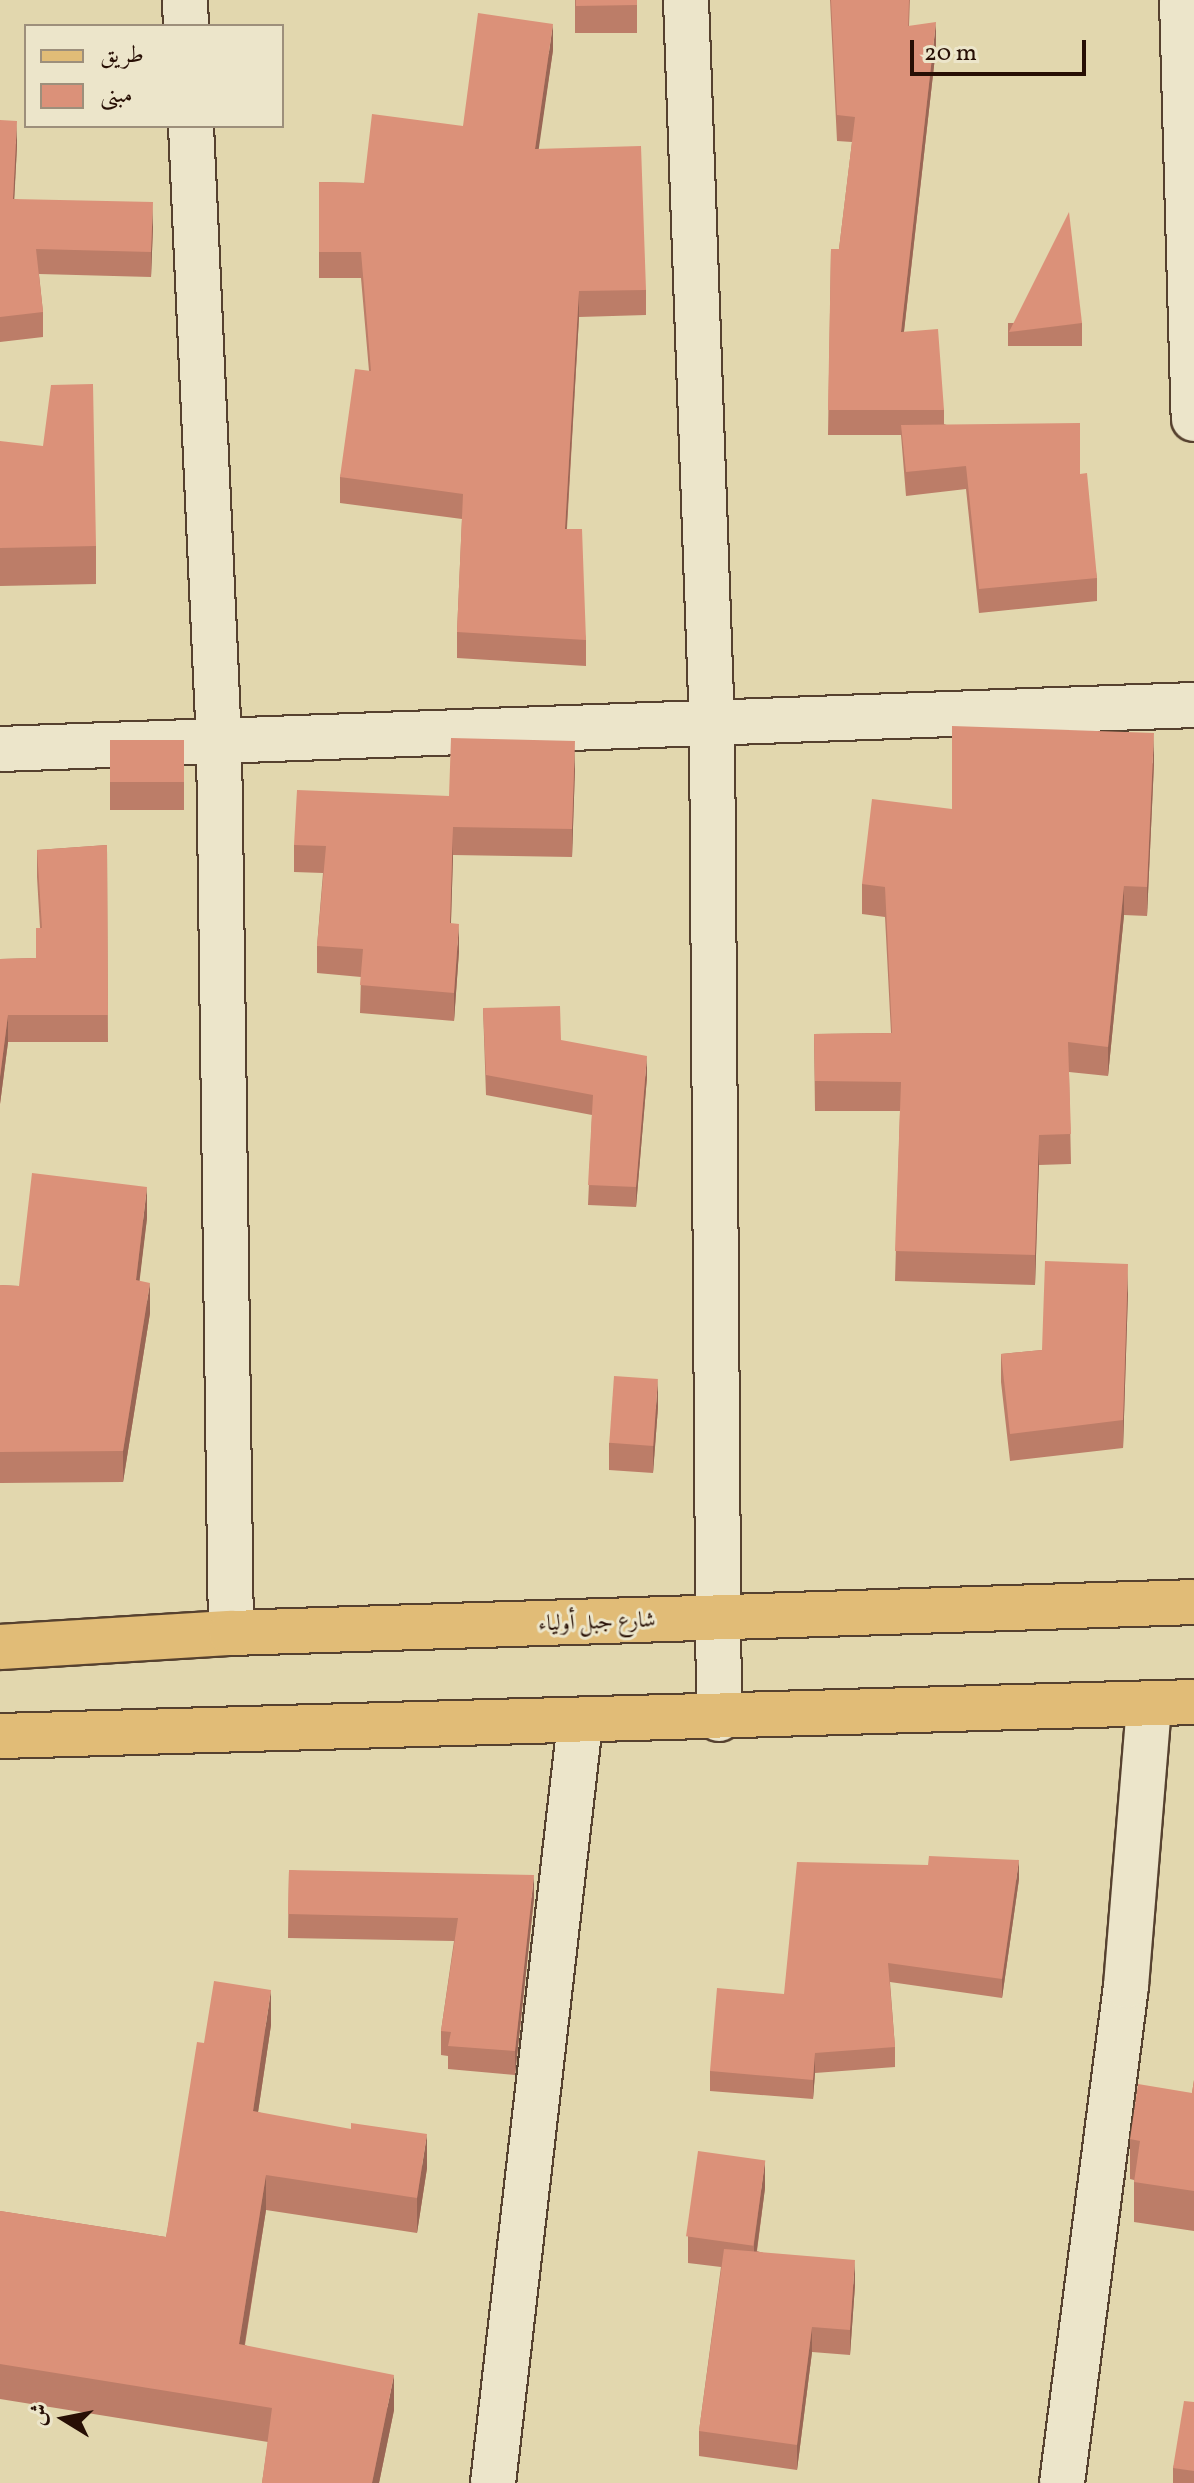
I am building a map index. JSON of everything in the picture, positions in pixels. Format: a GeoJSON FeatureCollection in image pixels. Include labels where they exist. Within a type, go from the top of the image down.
{"type":"FeatureCollection","features":[{"type":"Feature","properties":{"kind":"main road","name":"شارع جبل أولياء"},"geometry":{"type":"LineString","coordinates":[[0,1647],[231,1633],[717,1620],[1194,1602]]}},
{"type":"Feature","properties":{"kind":"main road"},"geometry":{"type":"LineString","coordinates":[[0,1736],[580,1723],[1194,1702]]}},
{"type":"Feature","properties":{"kind":"street"},"geometry":{"type":"LineString","coordinates":[[185,0],[186,24]]}},
{"type":"Feature","properties":{"kind":"street"},"geometry":{"type":"LineString","coordinates":[[686,0],[712,726],[719,1719]]}},
{"type":"Feature","properties":{"kind":"street"},"geometry":{"type":"LineString","coordinates":[[1182,0],[1194,419]]}},
{"type":"Feature","properties":{"kind":"street"},"geometry":{"type":"LineString","coordinates":[[191,128],[219,742],[231,1633]]}},
{"type":"Feature","properties":{"kind":"street"},"geometry":{"type":"LineString","coordinates":[[0,749],[712,726],[1194,705]]}},
{"type":"Feature","properties":{"kind":"street"},"geometry":{"type":"LineString","coordinates":[[1062,2483],[1126,1986],[1149,1704]]}},
{"type":"Feature","properties":{"kind":"street"},"geometry":{"type":"LineString","coordinates":[[493,2483],[580,1723]]}},
{"type":"Feature","properties":{"kind":"building"},"geometry":{"type":"Polygon","coordinates":[[[576,0],[637,0],[637,5],[576,6],[576,0]]]}},
{"type":"Feature","properties":{"kind":"building"},"geometry":{"type":"Polygon","coordinates":[[[831,0],[909,0],[908,26],[936,22],[901,332],[938,329],[944,410],[828,410],[831,249],[839,249],[855,117],[837,115],[831,0]]]}},
{"type":"Feature","properties":{"kind":"building"},"geometry":{"type":"Polygon","coordinates":[[[478,13],[553,24],[535,149],[641,146],[646,290],[579,291],[565,529],[582,529],[586,640],[457,632],[463,494],[340,477],[355,369],[371,371],[361,252],[319,252],[319,182],[364,183],[372,114],[463,126],[478,13]]]}},
{"type":"Feature","properties":{"kind":"building"},"geometry":{"type":"Polygon","coordinates":[[[0,120],[17,121],[13,199],[153,202],[151,252],[36,249],[43,312],[0,317],[0,120]]]}},
{"type":"Feature","properties":{"kind":"building"},"geometry":{"type":"Polygon","coordinates":[[[1069,212],[1082,323],[1009,332],[1069,212]]]}},
{"type":"Feature","properties":{"kind":"building"},"geometry":{"type":"Polygon","coordinates":[[[93,384],[96,546],[0,548],[0,441],[43,446],[51,385],[93,384]]]}},
{"type":"Feature","properties":{"kind":"building"},"geometry":{"type":"Polygon","coordinates":[[[1080,423],[1080,474],[1087,473],[1097,578],[979,589],[966,466],[906,472],[901,425],[1080,423]]]}},
{"type":"Feature","properties":{"kind":"building"},"geometry":{"type":"Polygon","coordinates":[[[952,726],[1154,733],[1147,887],[1124,886],[1108,1047],[1068,1042],[1071,1134],[1039,1135],[1035,1255],[895,1251],[901,1082],[815,1081],[814,1034],[892,1033],[885,887],[862,884],[872,799],[952,809],[952,726]]]}},
{"type":"Feature","properties":{"kind":"building"},"geometry":{"type":"Polygon","coordinates":[[[451,738],[575,741],[572,829],[453,827],[450,923],[459,924],[454,993],[360,985],[363,949],[317,946],[326,846],[294,845],[297,790],[449,796],[451,738]]]}},
{"type":"Feature","properties":{"kind":"building"},"geometry":{"type":"Polygon","coordinates":[[[110,740],[184,740],[184,782],[110,782],[110,740]]]}},
{"type":"Feature","properties":{"kind":"building"},"geometry":{"type":"Polygon","coordinates":[[[107,845],[108,1015],[8,1015],[0,1077],[0,959],[36,958],[36,928],[42,928],[37,850],[107,845]]]}},
{"type":"Feature","properties":{"kind":"building"},"geometry":{"type":"Polygon","coordinates":[[[560,1006],[561,1040],[647,1056],[636,1187],[588,1185],[593,1095],[486,1075],[483,1008],[560,1006]]]}},
{"type":"Feature","properties":{"kind":"building"},"geometry":{"type":"Polygon","coordinates":[[[32,1173],[147,1187],[136,1280],[150,1283],[123,1451],[0,1452],[0,1285],[19,1286],[32,1173]]]}},
{"type":"Feature","properties":{"kind":"building"},"geometry":{"type":"Polygon","coordinates":[[[1045,1261],[1128,1264],[1123,1420],[1010,1434],[1001,1354],[1042,1350],[1045,1261]]]}},
{"type":"Feature","properties":{"kind":"building"},"geometry":{"type":"Polygon","coordinates":[[[614,1376],[658,1379],[653,1446],[609,1443],[614,1376]]]}},
{"type":"Feature","properties":{"kind":"building"},"geometry":{"type":"Polygon","coordinates":[[[929,1856],[1019,1860],[1002,1979],[888,1963],[895,2047],[815,2053],[813,2080],[710,2071],[717,1988],[784,1994],[797,1862],[928,1865],[929,1856]]]}},
{"type":"Feature","properties":{"kind":"building"},"geometry":{"type":"Polygon","coordinates":[[[289,1870],[534,1875],[515,2051],[448,2046],[451,2032],[441,2031],[458,1918],[288,1914],[289,1870]]]}},
{"type":"Feature","properties":{"kind":"building"},"geometry":{"type":"Polygon","coordinates":[[[214,1981],[271,1990],[253,2111],[351,2129],[351,2123],[427,2134],[417,2198],[266,2175],[239,2344],[394,2375],[372,2483],[262,2483],[272,2408],[0,2364],[0,2211],[166,2237],[197,2042],[204,2043],[214,1981]]]}},
{"type":"Feature","properties":{"kind":"building"},"geometry":{"type":"Polygon","coordinates":[[[1194,2080],[1194,2191],[1134,2182],[1140,2141],[1130,2139],[1138,2084],[1192,2093],[1194,2080]]]}},
{"type":"Feature","properties":{"kind":"building"},"geometry":{"type":"Polygon","coordinates":[[[698,2151],[765,2160],[753,2246],[686,2236],[698,2151]]]}},
{"type":"Feature","properties":{"kind":"building"},"geometry":{"type":"Polygon","coordinates":[[[724,2249],[855,2260],[850,2330],[812,2327],[797,2445],[699,2431],[724,2249]]]}},
{"type":"Feature","properties":{"kind":"building"},"geometry":{"type":"Polygon","coordinates":[[[1184,2401],[1194,2402],[1194,2471],[1173,2468],[1184,2401]]]}}]}
